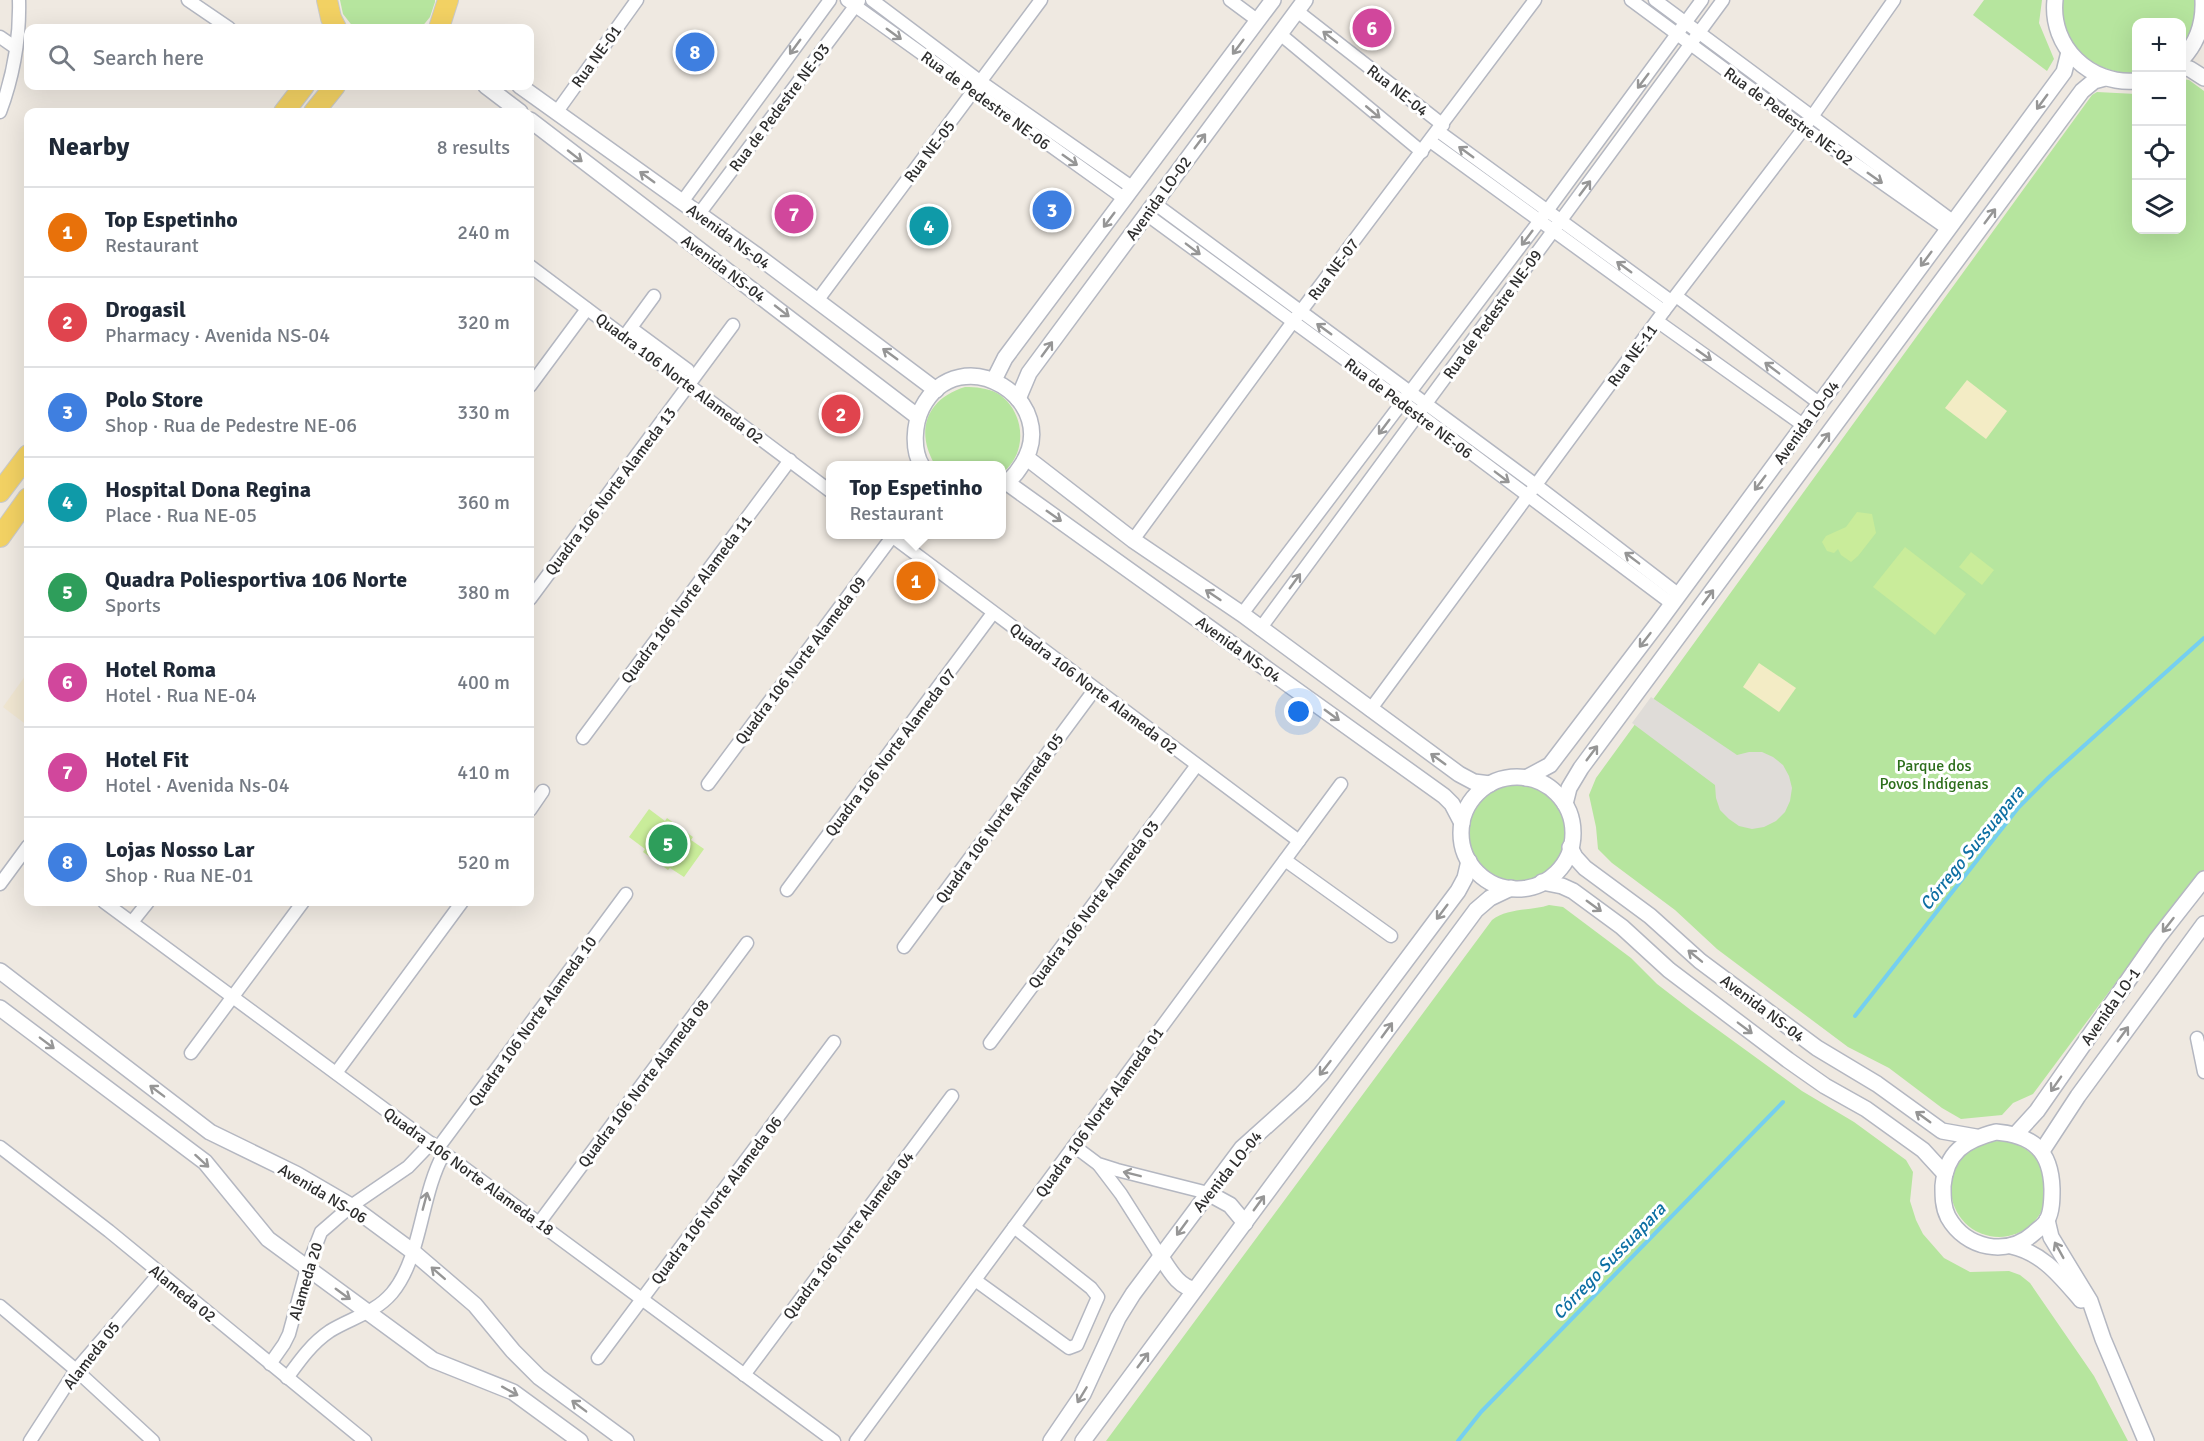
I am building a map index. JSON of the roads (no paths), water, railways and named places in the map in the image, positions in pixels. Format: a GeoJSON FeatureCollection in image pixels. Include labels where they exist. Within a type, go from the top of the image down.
{"type":"FeatureCollection","features":[{"type":"Feature","properties":{"kind":"main road"},"geometry":{"type":"LineString","coordinates":[[327,0],[334,24]]}},
{"type":"Feature","properties":{"kind":"main road"},"geometry":{"type":"LineString","coordinates":[[443,24],[448,0]]}},
{"type":"Feature","properties":{"kind":"main road"},"geometry":{"type":"LineString","coordinates":[[287,108],[301,90]]}},
{"type":"Feature","properties":{"kind":"main road"},"geometry":{"type":"LineString","coordinates":[[317,108],[332,90]]}},
{"type":"Feature","properties":{"kind":"main road"},"geometry":{"type":"LineString","coordinates":[[0,492],[24,460]]}},
{"type":"Feature","properties":{"kind":"main road"},"geometry":{"type":"LineString","coordinates":[[0,537],[24,504]]}},
{"type":"Feature","properties":{"kind":"street"},"geometry":{"type":"LineString","coordinates":[[0,112],[7,94],[16,48],[19,0]]}},
{"type":"Feature","properties":{"kind":"street"},"geometry":{"type":"LineString","coordinates":[[188,0],[224,24]]}},
{"type":"Feature","properties":{"kind":"street","name":"Rua NE-01"},"geometry":{"type":"LineString","coordinates":[[556,112],[637,0]]}},
{"type":"Feature","properties":{"kind":"street","name":"Rua de Pedestre NE-03"},"geometry":{"type":"LineString","coordinates":[[682,202],[830,0]]}},
{"type":"Feature","properties":{"kind":"street","name":"Rua de Pedestre NE-06"},"geometry":{"type":"LineString","coordinates":[[872,0],[977,87]]}},
{"type":"Feature","properties":{"kind":"street","name":"Rua NE-05"},"geometry":{"type":"LineString","coordinates":[[817,301],[1041,0]]}},
{"type":"Feature","properties":{"kind":"street"},"geometry":{"type":"LineString","coordinates":[[1230,0],[1257,20]]}},
{"type":"Feature","properties":{"kind":"street","name":"Avenida LO-02"},"geometry":{"type":"LineString","coordinates":[[994,380],[1005,358],[1273,0]]}},
{"type":"Feature","properties":{"kind":"street","name":"Rua NE-07"},"geometry":{"type":"LineString","coordinates":[[1133,540],[1300,312],[1536,0]]}},
{"type":"Feature","properties":{"kind":"street","name":"Rua de Pedestre NE-02"},"geometry":{"type":"LineString","coordinates":[[1631,0],[1804,128],[1951,226]]}},
{"type":"Feature","properties":{"kind":"street","name":"Rua de Pedestre NE-02"},"geometry":{"type":"LineString","coordinates":[[1655,0],[1812,117],[1951,226]]}},
{"type":"Feature","properties":{"kind":"street","name":"Rua de Pedestre NE-09"},"geometry":{"type":"LineString","coordinates":[[1242,614],[1544,215],[1702,0]]}},
{"type":"Feature","properties":{"kind":"street","name":"Rua de Pedestre NE-09"},"geometry":{"type":"LineString","coordinates":[[1260,628],[1723,0]]}},
{"type":"Feature","properties":{"kind":"street","name":"Rua NE-11"},"geometry":{"type":"LineString","coordinates":[[1370,710],[1667,307],[1804,128],[1894,0]]}},
{"type":"Feature","properties":{"kind":"street"},"geometry":{"type":"LineString","coordinates":[[2055,0],[2056,26],[2069,52],[2085,68],[2105,78],[2132,81]]}},
{"type":"Feature","properties":{"kind":"street"},"geometry":{"type":"LineString","coordinates":[[2186,53],[2202,34],[2203,0]]}},
{"type":"Feature","properties":{"kind":"street","name":"Rua de Pedestre NE-03"},"geometry":{"type":"LineString","coordinates":[[699,214],[854,2]]}},
{"type":"Feature","properties":{"kind":"street","name":"Rua de Pedestre NE-06"},"geometry":{"type":"LineString","coordinates":[[854,2],[1129,193]]}},
{"type":"Feature","properties":{"kind":"street","name":"Avenida LO-02"},"geometry":{"type":"LineString","coordinates":[[1018,399],[1029,373],[1301,5]]}},
{"type":"Feature","properties":{"kind":"street","name":"Rua NE-04"},"geometry":{"type":"LineString","coordinates":[[1301,5],[1437,132],[1667,307]]}},
{"type":"Feature","properties":{"kind":"street","name":"Rua NE-04"},"geometry":{"type":"LineString","coordinates":[[1280,33],[1422,152]]}},
{"type":"Feature","properties":{"kind":"street"},"geometry":{"type":"LineString","coordinates":[[0,37],[16,48]]}},
{"type":"Feature","properties":{"kind":"street","name":"Avenida LO-04"},"geometry":{"type":"LineString","coordinates":[[1526,778],[1544,770],[1557,758],[2064,72],[2069,52]]}},
{"type":"Feature","properties":{"kind":"street"},"geometry":{"type":"LineString","coordinates":[[2186,68],[2204,78]]}},
{"type":"Feature","properties":{"kind":"street","name":"Avenida LO-04"},"geometry":{"type":"LineString","coordinates":[[1564,804],[1570,785],[1581,768],[2062,119],[2086,87],[2094,81],[2105,78]]}},
{"type":"Feature","properties":{"kind":"street"},"geometry":{"type":"LineString","coordinates":[[491,90],[515,108]]}},
{"type":"Feature","properties":{"kind":"street","name":"Avenida Ns-04"},"geometry":{"type":"LineString","coordinates":[[526,90],[699,214],[936,390]]}},
{"type":"Feature","properties":{"kind":"street","name":"Avenida NS-04"},"geometry":{"type":"LineString","coordinates":[[534,123],[918,417]]}},
{"type":"Feature","properties":{"kind":"street","name":"Rua de Pedestre NE-06"},"geometry":{"type":"LineString","coordinates":[[1150,209],[1300,312],[1406,397],[1418,414],[1527,496],[1675,598]]}},
{"type":"Feature","properties":{"kind":"street","name":"Rua de Pedestre NE-06"},"geometry":{"type":"LineString","coordinates":[[1150,209],[1292,323],[1406,397],[1426,404],[1536,485],[1675,598]]}},
{"type":"Feature","properties":{"kind":"street","name":"Quadra 106 Norte Alameda 02"},"geometry":{"type":"LineString","coordinates":[[534,269],[587,309],[628,332],[689,385],[826,487]]}},
{"type":"Feature","properties":{"kind":"street"},"geometry":{"type":"LineString","coordinates":[[654,296],[628,332],[688,370]]}},
{"type":"Feature","properties":{"kind":"street"},"geometry":{"type":"LineString","coordinates":[[1667,307],[1819,403]]}},
{"type":"Feature","properties":{"kind":"street"},"geometry":{"type":"LineString","coordinates":[[1667,307],[1803,425]]}},
{"type":"Feature","properties":{"kind":"street"},"geometry":{"type":"LineString","coordinates":[[534,381],[587,309]]}},
{"type":"Feature","properties":{"kind":"street","name":"Quadra 106 Norte Alameda 13"},"geometry":{"type":"LineString","coordinates":[[534,594],[733,325]]}},
{"type":"Feature","properties":{"kind":"street"},"geometry":{"type":"LineString","coordinates":[[921,461],[915,446],[918,417],[925,402],[936,390],[964,377],[994,380],[1014,393],[1026,413],[1032,434],[1027,458],[1006,482]]}},
{"type":"Feature","properties":{"kind":"street","name":"Avenida NS-04"},"geometry":{"type":"LineString","coordinates":[[1027,458],[1133,540],[1242,614],[1464,778],[1490,784],[1509,777],[1526,778]]}},
{"type":"Feature","properties":{"kind":"street","name":"Quadra 106 Norte Alameda 11"},"geometry":{"type":"LineString","coordinates":[[583,738],[790,460]]}},
{"type":"Feature","properties":{"kind":"street","name":"Avenida NS-04"},"geometry":{"type":"LineString","coordinates":[[1006,485],[1447,798],[1462,823],[1462,842],[1469,861]]}},
{"type":"Feature","properties":{"kind":"street","name":"Quadra 106 Norte Alameda 09"},"geometry":{"type":"LineString","coordinates":[[708,784],[893,539]]}},
{"type":"Feature","properties":{"kind":"street","name":"Quadra 106 Norte Alameda 02"},"geometry":{"type":"LineString","coordinates":[[898,539],[1299,841]]}},
{"type":"Feature","properties":{"kind":"street","name":"Quadra 106 Norte Alameda 07"},"geometry":{"type":"LineString","coordinates":[[787,890],[993,613]]}},
{"type":"Feature","properties":{"kind":"street","name":"Quadra 106 Norte Alameda 05"},"geometry":{"type":"LineString","coordinates":[[904,947],[1095,689]]}},
{"type":"Feature","properties":{"kind":"street","name":"Quadra 106 Norte Alameda 03"},"geometry":{"type":"LineString","coordinates":[[990,1043],[1197,765]]}},
{"type":"Feature","properties":{"kind":"street"},"geometry":{"type":"LineString","coordinates":[[1526,778],[1549,787],[1564,804],[1572,824],[1570,847],[1560,868],[1542,882]]}},
{"type":"Feature","properties":{"kind":"street","name":"Quadra 106 Norte Alameda 01"},"geometry":{"type":"LineString","coordinates":[[856,1441],[1341,784]]}},
{"type":"Feature","properties":{"kind":"street"},"geometry":{"type":"LineString","coordinates":[[1462,823],[1472,799],[1490,784]]}},
{"type":"Feature","properties":{"kind":"street"},"geometry":{"type":"LineString","coordinates":[[534,804],[543,791]]}},
{"type":"Feature","properties":{"kind":"street","name":"Avenida NS-04"},"geometry":{"type":"LineString","coordinates":[[1570,847],[1585,868],[1645,912],[1700,961],[1817,1048],[1877,1084],[1942,1131],[1976,1137]]}},
{"type":"Feature","properties":{"kind":"street"},"geometry":{"type":"LineString","coordinates":[[0,884],[24,851]]}},
{"type":"Feature","properties":{"kind":"street"},"geometry":{"type":"LineString","coordinates":[[1285,860],[1391,936]]}},
{"type":"Feature","properties":{"kind":"street"},"geometry":{"type":"LineString","coordinates":[[1469,861],[1487,880],[1511,888]]}},
{"type":"Feature","properties":{"kind":"street","name":"Avenida LO-04"},"geometry":{"type":"LineString","coordinates":[[1051,1441],[1089,1382],[1121,1313],[1161,1257],[1246,1143],[1302,1094],[1321,1074],[1458,891],[1465,878],[1469,861]]}},
{"type":"Feature","properties":{"kind":"street","name":"Avenida LO-1"},"geometry":{"type":"LineString","coordinates":[[2016,1134],[2037,1111],[2157,939],[2204,879]]}},
{"type":"Feature","properties":{"kind":"street","name":"Avenida NS-04"},"geometry":{"type":"LineString","coordinates":[[1511,888],[1524,888],[1542,882],[1573,891],[1622,927],[1674,974],[1778,1053],[1826,1086],[1866,1109],[1923,1150],[1944,1174]]}},
{"type":"Feature","properties":{"kind":"street"},"geometry":{"type":"LineString","coordinates":[[1083,1441],[1476,910],[1490,898],[1511,888]]}},
{"type":"Feature","properties":{"kind":"street","name":"Quadra 106 Norte Alameda 10"},"geometry":{"type":"LineString","coordinates":[[438,1148],[626,894]]}},
{"type":"Feature","properties":{"kind":"street","name":"Quadra 106 Norte Alameda 18"},"geometry":{"type":"LineString","coordinates":[[110,906],[834,1441]]}},
{"type":"Feature","properties":{"kind":"street"},"geometry":{"type":"LineString","coordinates":[[132,922],[145,906]]}},
{"type":"Feature","properties":{"kind":"street"},"geometry":{"type":"LineString","coordinates":[[191,1053],[300,906]]}},
{"type":"Feature","properties":{"kind":"street"},"geometry":{"type":"LineString","coordinates":[[336,1073],[459,906]]}},
{"type":"Feature","properties":{"kind":"street","name":"Avenida LO-1"},"geometry":{"type":"LineString","coordinates":[[2042,1151],[2078,1096],[2204,924]]}},
{"type":"Feature","properties":{"kind":"street","name":"Quadra 106 Norte Alameda 08"},"geometry":{"type":"LineString","coordinates":[[539,1223],[747,943]]}},
{"type":"Feature","properties":{"kind":"street","name":"Avenida NS-06"},"geometry":{"type":"LineString","coordinates":[[0,971],[210,1132],[296,1174],[351,1206],[412,1251],[475,1305],[513,1351],[539,1377],[626,1441]]}},
{"type":"Feature","properties":{"kind":"street"},"geometry":{"type":"LineString","coordinates":[[0,1008],[205,1162],[268,1239],[433,1360],[513,1392],[580,1441]]}},
{"type":"Feature","properties":{"kind":"street"},"geometry":{"type":"LineString","coordinates":[[2197,1038],[2204,1072]]}},
{"type":"Feature","properties":{"kind":"street","name":"Quadra 106 Norte Alameda 06"},"geometry":{"type":"LineString","coordinates":[[598,1358],[834,1042]]}},
{"type":"Feature","properties":{"kind":"street","name":"Quadra 106 Norte Alameda 04"},"geometry":{"type":"LineString","coordinates":[[744,1375],[952,1096]]}},
{"type":"Feature","properties":{"kind":"street"},"geometry":{"type":"LineString","coordinates":[[2103,1340],[2082,1302],[2054,1269],[2026,1250],[2012,1246],[1993,1247],[1975,1242],[1959,1231],[1948,1216],[1942,1198],[1944,1174],[1949,1162],[1960,1147],[1976,1137],[1996,1132],[2016,1134],[2034,1143],[2042,1151],[2052,1173],[2052,1199],[2048,1220],[2051,1237],[2090,1301],[2103,1340],[2146,1441]]}},
{"type":"Feature","properties":{"kind":"street"},"geometry":{"type":"LineString","coordinates":[[1074,1146],[1098,1164],[1121,1194],[1177,1279],[1189,1288],[1196,1289]]}},
{"type":"Feature","properties":{"kind":"street","name":"Alameda 02"},"geometry":{"type":"LineString","coordinates":[[0,1147],[109,1231],[365,1441]]}},
{"type":"Feature","properties":{"kind":"street"},"geometry":{"type":"LineString","coordinates":[[287,1378],[311,1346],[330,1331],[369,1313],[391,1294],[406,1272],[438,1148]]}},
{"type":"Feature","properties":{"kind":"street","name":"Alameda 20"},"geometry":{"type":"LineString","coordinates":[[270,1364],[289,1334],[307,1268],[321,1232],[351,1206],[438,1148]]}},
{"type":"Feature","properties":{"kind":"street"},"geometry":{"type":"LineString","coordinates":[[1098,1164],[1125,1173],[1208,1192],[1230,1205],[1245,1223]]}},
{"type":"Feature","properties":{"kind":"street"},"geometry":{"type":"LineString","coordinates":[[2012,1246],[2027,1239],[2048,1220]]}},
{"type":"Feature","properties":{"kind":"street"},"geometry":{"type":"LineString","coordinates":[[975,1280],[1069,1348],[1077,1345],[1098,1297],[1091,1288],[1014,1227]]}},
{"type":"Feature","properties":{"kind":"street","name":"Alameda 05"},"geometry":{"type":"LineString","coordinates":[[30,1441],[76,1370],[159,1274]]}},
{"type":"Feature","properties":{"kind":"street"},"geometry":{"type":"LineString","coordinates":[[0,1306],[76,1370],[153,1441]]}},
{"type":"Feature","properties":{"kind":"waterway","name":"Córrego Sussuapara"},"geometry":{"type":"LineString","coordinates":[[1855,1016],[2018,808],[2048,778],[2204,638]]}},
{"type":"Feature","properties":{"kind":"waterway","name":"Córrego Sussuapara"},"geometry":{"type":"LineString","coordinates":[[1458,1441],[1481,1412],[1783,1102]]}},
{"type":"Feature","properties":{"kind":"place","name":"Hotel Roma"},"geometry":{"type":"Point","coordinates":[1372,28]}},
{"type":"Feature","properties":{"kind":"place","name":"Lojas Nosso Lar"},"geometry":{"type":"Point","coordinates":[695,52]}},
{"type":"Feature","properties":{"kind":"place","name":"Polo Store"},"geometry":{"type":"Point","coordinates":[1052,210]}},
{"type":"Feature","properties":{"kind":"place","name":"Hotel Fit"},"geometry":{"type":"Point","coordinates":[794,214]}},
{"type":"Feature","properties":{"kind":"place","name":"Hospital Dona Regina"},"geometry":{"type":"Point","coordinates":[929,226]}},
{"type":"Feature","properties":{"kind":"place","name":"Drogasil"},"geometry":{"type":"Point","coordinates":[841,414]}},
{"type":"Feature","properties":{"kind":"place","name":"Top Espetinho"},"geometry":{"type":"Point","coordinates":[916,581]}},
{"type":"Feature","properties":{"kind":"place","name":"Quadra Poliesportiva 106 Norte"},"geometry":{"type":"Point","coordinates":[668,844]}},
{"type":"Feature","properties":{"kind":"park label","name":"Parque dos Povos Indígenas"},"geometry":{"type":"Point","coordinates":[1934,774]}}]}
